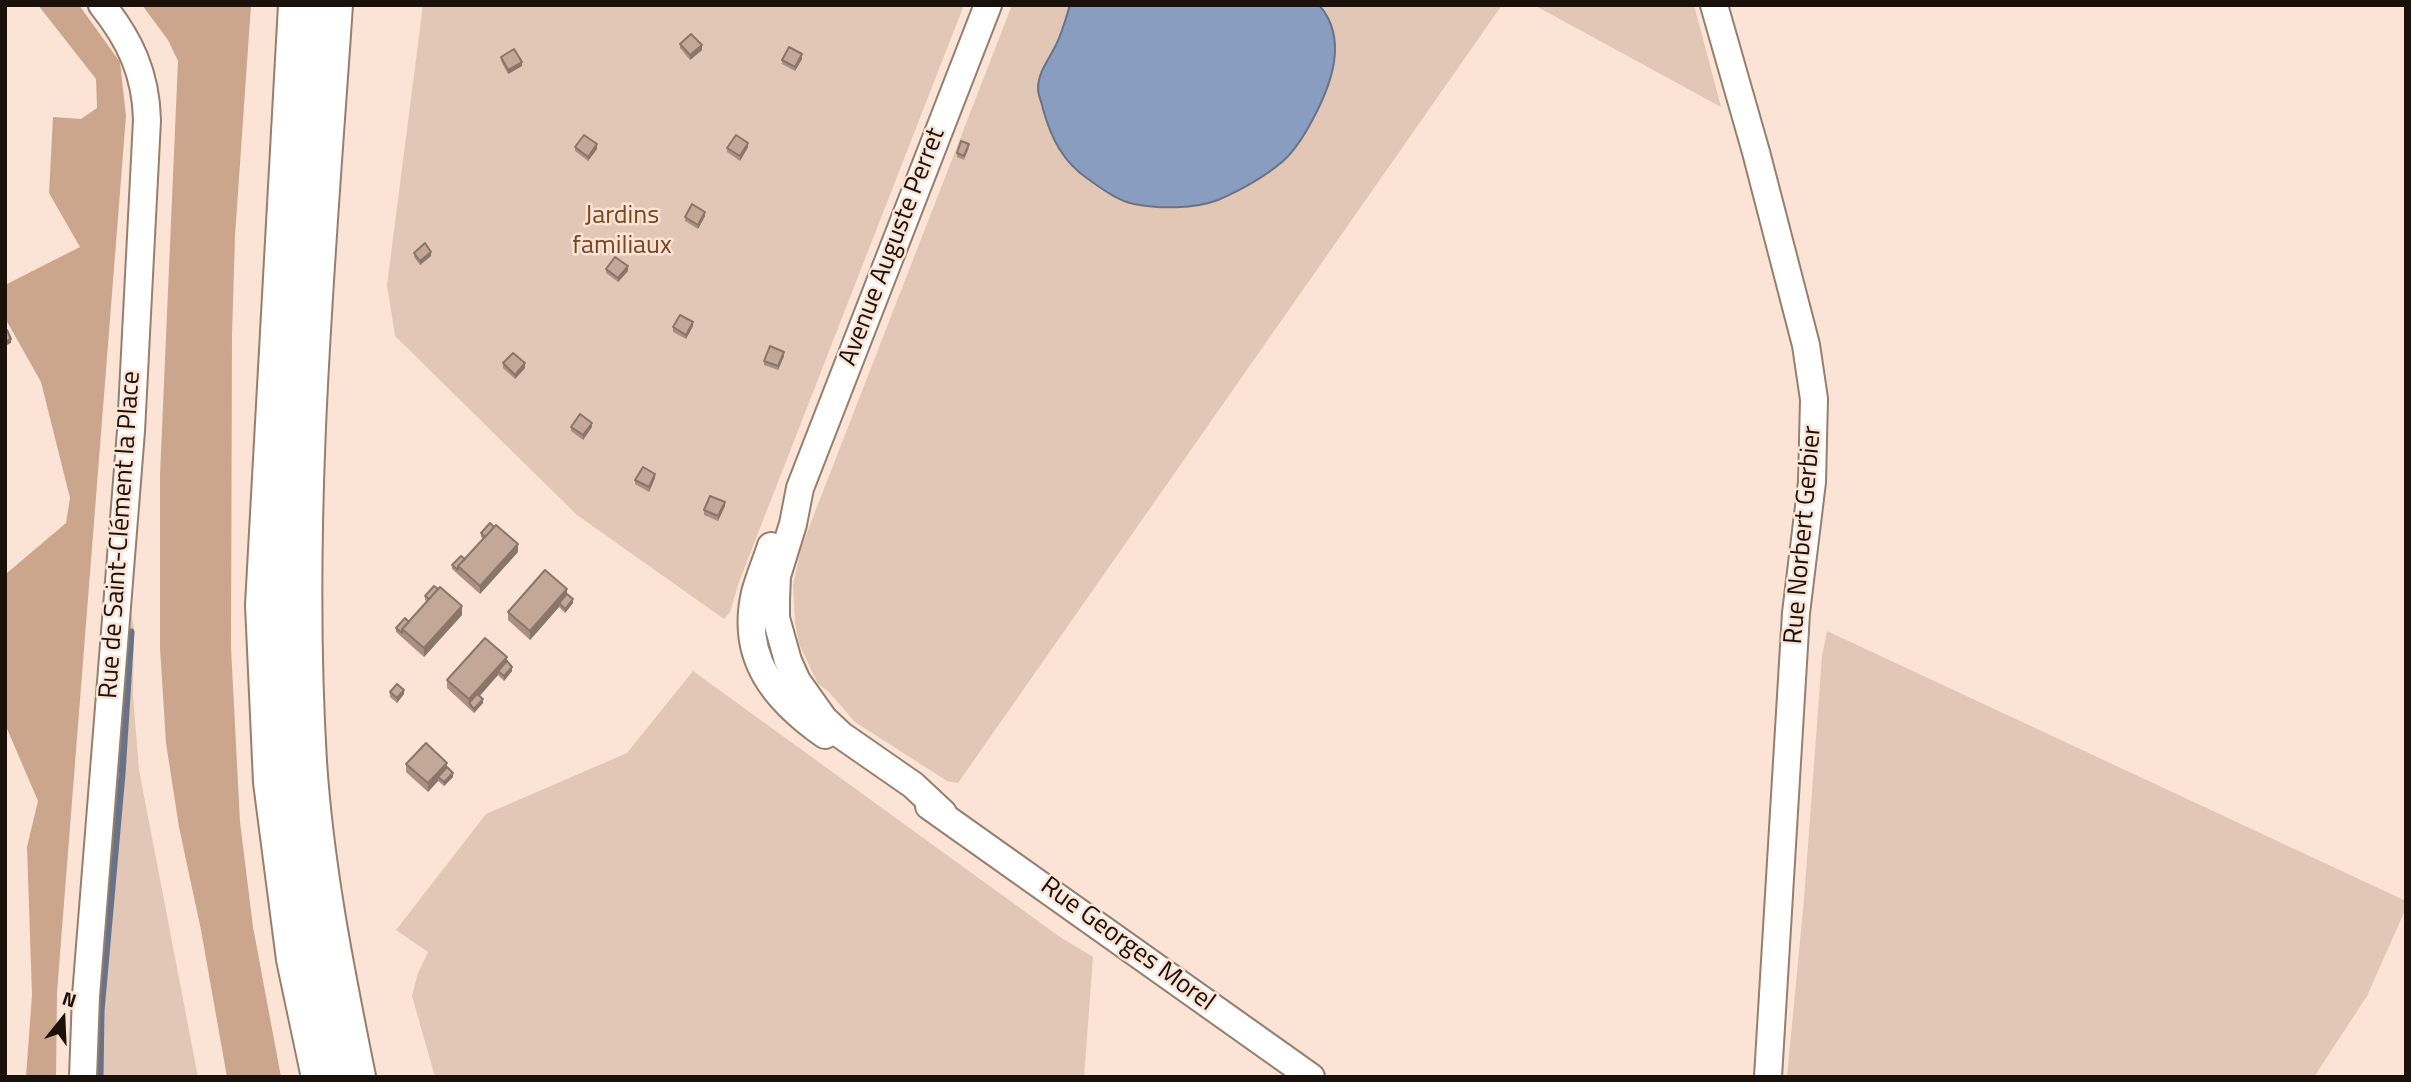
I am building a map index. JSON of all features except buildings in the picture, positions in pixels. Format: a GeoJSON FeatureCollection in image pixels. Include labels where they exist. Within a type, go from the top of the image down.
{"type":"FeatureCollection","features":[{"type":"Feature","properties":{"kind":"highway"},"geometry":{"type":"LineString","coordinates":[[298,5],[265,605],[273,782],[296,959],[321,1077]]}},
{"type":"Feature","properties":{"kind":"highway"},"geometry":{"type":"LineString","coordinates":[[333,5],[309,367],[302,598],[307,763],[327,937],[356,1077]]}},
{"type":"Feature","properties":{"kind":"street","name":"Rue de Saint-Clément la Place"},"geometry":{"type":"LineString","coordinates":[[83,1077],[86,996],[131,431],[147,120],[144,83],[139,65],[128,41],[102,5]]}},
{"type":"Feature","properties":{"kind":"street","name":"Avenue Auguste Perret"},"geometry":{"type":"LineString","coordinates":[[752,640],[752,611],[759,580],[781,520],[800,488],[988,5]]}},
{"type":"Feature","properties":{"kind":"street","name":"Rue Norbert Gerbier"},"geometry":{"type":"LineString","coordinates":[[1714,5],[1806,345],[1814,399],[1812,482],[1796,613],[1768,1077]]}},
{"type":"Feature","properties":{"kind":"street","name":"Avenue Auguste Perret"},"geometry":{"type":"LineString","coordinates":[[781,640],[776,618],[778,576],[800,488]]}},
{"type":"Feature","properties":{"kind":"street","name":"Rue Georges Morel"},"geometry":{"type":"LineString","coordinates":[[752,640],[764,673],[794,712],[907,793],[943,813],[1311,1077]]}},
{"type":"Feature","properties":{"kind":"street","name":"Rue Georges Morel"},"geometry":{"type":"LineString","coordinates":[[781,640],[797,681],[824,719],[841,735],[913,785],[943,813]]}},
{"type":"Feature","properties":{"kind":"green space","name":"Jardins familiaux"},"geometry":{"type":"Polygon","coordinates":[[[423,5],[964,5],[739,582],[730,612],[724,619],[577,515],[395,336],[387,285],[423,5]]]}},
{"type":"Feature","properties":{"kind":"green space"},"geometry":{"type":"Polygon","coordinates":[[[1012,5],[1502,5],[958,783],[947,781],[855,722],[828,691],[818,684],[799,644],[793,585],[801,548],[1012,5]]]}},
{"type":"Feature","properties":{"kind":"green space"},"geometry":{"type":"Polygon","coordinates":[[[1534,5],[1694,5],[1721,107],[1534,5]]]}},
{"type":"Feature","properties":{"kind":"green space"},"geometry":{"type":"Polygon","coordinates":[[[128,596],[134,627],[133,695],[139,770],[198,1077],[93,1077],[128,596]]]}},
{"type":"Feature","properties":{"kind":"green space"},"geometry":{"type":"Polygon","coordinates":[[[1827,631],[2406,901],[2406,908],[2367,996],[2314,1077],[1787,1077],[1804,899],[1822,656],[1827,631]]]}},
{"type":"Feature","properties":{"kind":"green space"},"geometry":{"type":"Polygon","coordinates":[[[693,671],[1060,937],[1093,957],[1084,1077],[435,1077],[412,996],[418,973],[428,952],[396,930],[486,814],[627,753],[693,671]]]}},
{"type":"Feature","properties":{"kind":"shaded area"},"geometry":{"type":"Polygon","coordinates":[[[38,5],[79,5],[120,62],[126,116],[57,992],[56,1077],[26,1077],[32,995],[27,847],[38,801],[5,724],[7,573],[66,523],[70,498],[41,382],[5,318],[5,285],[80,247],[49,193],[53,117],[81,119],[97,108],[96,79],[38,5]]]}},
{"type":"Feature","properties":{"kind":"shaded area"},"geometry":{"type":"Polygon","coordinates":[[[142,5],[251,5],[235,236],[231,648],[240,822],[253,927],[281,1077],[227,1077],[201,930],[179,827],[166,743],[160,648],[160,475],[178,61],[168,40],[142,5]]]}},
{"type":"Feature","properties":{"kind":"water"},"geometry":{"type":"Polygon","coordinates":[[[1070,5],[1319,5],[1333,32],[1335,47],[1331,77],[1310,125],[1291,153],[1243,188],[1218,200],[1188,207],[1144,206],[1128,202],[1104,190],[1072,165],[1054,139],[1043,109],[1038,83],[1058,40],[1070,5]]]}},
{"type":"Feature","properties":{"kind":"waterway"},"geometry":{"type":"LineString","coordinates":[[100,1077],[101,1011],[122,774],[131,632]]}}]}
